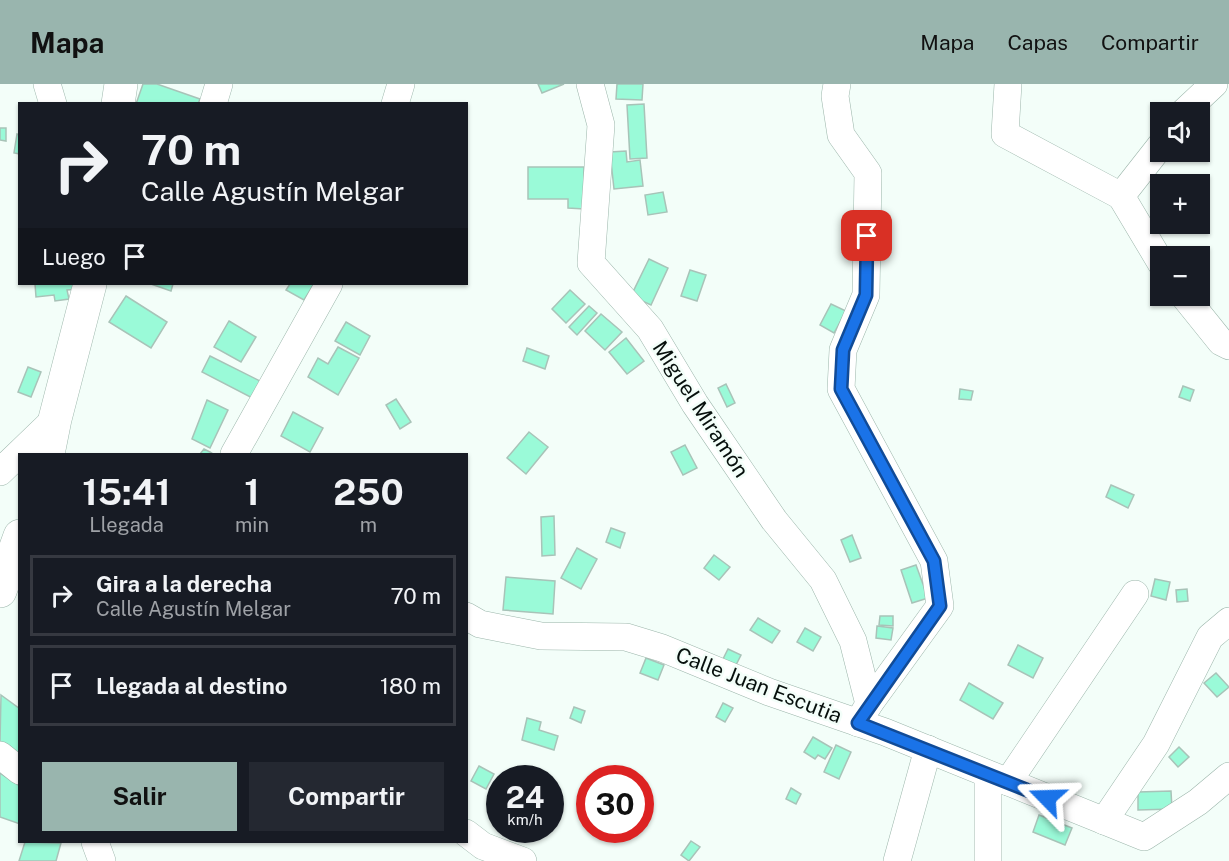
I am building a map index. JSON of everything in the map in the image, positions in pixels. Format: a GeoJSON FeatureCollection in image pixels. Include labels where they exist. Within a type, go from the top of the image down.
{"type":"FeatureCollection","features":[{"type":"Feature","properties":{"kind":"main road"},"geometry":{"type":"LineString","coordinates":[[118,102],[121,84]]}},
{"type":"Feature","properties":{"kind":"main road"},"geometry":{"type":"LineString","coordinates":[[48,453],[90,285]]}},
{"type":"Feature","properties":{"kind":"main road"},"geometry":{"type":"LineString","coordinates":[[0,591],[18,542]]}},
{"type":"Feature","properties":{"kind":"street"},"geometry":{"type":"LineString","coordinates":[[46,84],[52,102]]}},
{"type":"Feature","properties":{"kind":"street"},"geometry":{"type":"LineString","coordinates":[[214,102],[219,84]]}},
{"type":"Feature","properties":{"kind":"street"},"geometry":{"type":"LineString","coordinates":[[396,102],[401,84]]}},
{"type":"Feature","properties":{"kind":"street","name":"Miguel Miramón"},"geometry":{"type":"LineString","coordinates":[[590,84],[601,125],[591,262],[650,328],[695,404],[774,520],[823,580],[853,641],[863,713]]}},
{"type":"Feature","properties":{"kind":"street"},"geometry":{"type":"LineString","coordinates":[[837,84],[835,96],[841,135],[868,173],[866,295],[843,350],[841,389],[934,561],[940,606],[863,713]]}},
{"type":"Feature","properties":{"kind":"street"},"geometry":{"type":"LineString","coordinates":[[1008,84],[1005,134],[1120,196],[1151,246]]}},
{"type":"Feature","properties":{"kind":"street"},"geometry":{"type":"LineString","coordinates":[[1195,102],[1214,84]]}},
{"type":"Feature","properties":{"kind":"street"},"geometry":{"type":"LineString","coordinates":[[1120,196],[1150,158]]}},
{"type":"Feature","properties":{"kind":"street"},"geometry":{"type":"LineString","coordinates":[[235,453],[328,285]]}},
{"type":"Feature","properties":{"kind":"street"},"geometry":{"type":"LineString","coordinates":[[1192,306],[1221,342],[1229,346]]}},
{"type":"Feature","properties":{"kind":"street"},"geometry":{"type":"LineString","coordinates":[[20,453],[55,419]]}},
{"type":"Feature","properties":{"kind":"street"},"geometry":{"type":"LineString","coordinates":[[0,472],[18,455]]}},
{"type":"Feature","properties":{"kind":"street"},"geometry":{"type":"LineString","coordinates":[[988,861],[998,779],[1135,594]]}},
{"type":"Feature","properties":{"kind":"street","name":"Calle Juan Escutia"},"geometry":{"type":"LineString","coordinates":[[468,617],[480,624],[541,636],[626,637],[662,648],[769,692],[863,713],[928,749],[1144,837],[1198,802],[1229,776]]}},
{"type":"Feature","properties":{"kind":"street"},"geometry":{"type":"LineString","coordinates":[[1104,821],[1156,744],[1210,637],[1229,621]]}},
{"type":"Feature","properties":{"kind":"street"},"geometry":{"type":"LineString","coordinates":[[897,861],[928,749]]}},
{"type":"Feature","properties":{"kind":"street"},"geometry":{"type":"LineString","coordinates":[[0,755],[18,769]]}},
{"type":"Feature","properties":{"kind":"street"},"geometry":{"type":"LineString","coordinates":[[468,835],[483,846],[523,861]]}},
{"type":"Feature","properties":{"kind":"street"},"geometry":{"type":"LineString","coordinates":[[95,843],[102,861]]}},
{"type":"Feature","properties":{"kind":"building"},"geometry":{"type":"Polygon","coordinates":[[[143,84],[157,84],[200,99],[199,102],[137,102],[143,84]]]}},
{"type":"Feature","properties":{"kind":"building"},"geometry":{"type":"Polygon","coordinates":[[[538,84],[564,84],[542,93],[538,84]]]}},
{"type":"Feature","properties":{"kind":"building"},"geometry":{"type":"Polygon","coordinates":[[[617,84],[643,84],[642,100],[616,99],[617,84]]]}},
{"type":"Feature","properties":{"kind":"building"},"geometry":{"type":"Polygon","coordinates":[[[644,104],[647,158],[630,159],[627,105],[644,104]]]}},
{"type":"Feature","properties":{"kind":"building"},"geometry":{"type":"Polygon","coordinates":[[[0,128],[6,128],[6,141],[0,140],[0,128]]]}},
{"type":"Feature","properties":{"kind":"building"},"geometry":{"type":"Polygon","coordinates":[[[17,134],[18,154],[14,153],[17,134]]]}},
{"type":"Feature","properties":{"kind":"building"},"geometry":{"type":"Polygon","coordinates":[[[626,151],[627,162],[640,160],[643,186],[614,189],[610,152],[626,151]]]}},
{"type":"Feature","properties":{"kind":"building"},"geometry":{"type":"Polygon","coordinates":[[[528,167],[584,167],[584,209],[568,208],[568,199],[528,199],[528,167]]]}},
{"type":"Feature","properties":{"kind":"building"},"geometry":{"type":"Polygon","coordinates":[[[663,192],[667,212],[648,215],[645,195],[663,192]]]}},
{"type":"Feature","properties":{"kind":"building"},"geometry":{"type":"Polygon","coordinates":[[[649,259],[668,268],[651,305],[631,296],[649,259]]]}},
{"type":"Feature","properties":{"kind":"building"},"geometry":{"type":"Polygon","coordinates":[[[690,270],[706,275],[697,301],[681,296],[690,270]]]}},
{"type":"Feature","properties":{"kind":"building"},"geometry":{"type":"Polygon","coordinates":[[[35,285],[78,285],[79,289],[67,290],[69,299],[55,301],[54,295],[36,297],[35,285]]]}},
{"type":"Feature","properties":{"kind":"building"},"geometry":{"type":"Polygon","coordinates":[[[154,285],[173,285],[171,291],[154,285]]]}},
{"type":"Feature","properties":{"kind":"building"},"geometry":{"type":"Polygon","coordinates":[[[289,285],[313,285],[304,300],[286,290],[289,285]]]}},
{"type":"Feature","properties":{"kind":"building"},"geometry":{"type":"Polygon","coordinates":[[[570,290],[585,304],[566,323],[552,309],[570,290]]]}},
{"type":"Feature","properties":{"kind":"building"},"geometry":{"type":"Polygon","coordinates":[[[126,296],[167,322],[151,348],[109,322],[126,296]]]}},
{"type":"Feature","properties":{"kind":"building"},"geometry":{"type":"Polygon","coordinates":[[[831,304],[846,311],[834,333],[820,325],[831,304]]]}},
{"type":"Feature","properties":{"kind":"building"},"geometry":{"type":"Polygon","coordinates":[[[589,306],[597,313],[577,335],[569,327],[589,306]]]}},
{"type":"Feature","properties":{"kind":"building"},"geometry":{"type":"Polygon","coordinates":[[[601,314],[622,332],[605,350],[585,331],[601,314]]]}},
{"type":"Feature","properties":{"kind":"building"},"geometry":{"type":"Polygon","coordinates":[[[229,321],[256,337],[241,362],[214,347],[229,321]]]}},
{"type":"Feature","properties":{"kind":"building"},"geometry":{"type":"Polygon","coordinates":[[[346,322],[370,336],[360,355],[335,341],[346,322]]]}},
{"type":"Feature","properties":{"kind":"building"},"geometry":{"type":"Polygon","coordinates":[[[626,338],[644,361],[627,374],[609,352],[626,338]]]}},
{"type":"Feature","properties":{"kind":"building"},"geometry":{"type":"Polygon","coordinates":[[[338,347],[359,358],[338,395],[308,377],[318,358],[328,364],[338,347]]]}},
{"type":"Feature","properties":{"kind":"building"},"geometry":{"type":"Polygon","coordinates":[[[527,348],[549,356],[545,369],[523,361],[527,348]]]}},
{"type":"Feature","properties":{"kind":"building"},"geometry":{"type":"Polygon","coordinates":[[[210,356],[266,384],[258,401],[202,372],[210,356]]]}},
{"type":"Feature","properties":{"kind":"building"},"geometry":{"type":"Polygon","coordinates":[[[28,367],[41,372],[31,397],[18,392],[28,367]]]}},
{"type":"Feature","properties":{"kind":"building"},"geometry":{"type":"Polygon","coordinates":[[[726,384],[735,403],[727,407],[718,388],[726,384]]]}},
{"type":"Feature","properties":{"kind":"building"},"geometry":{"type":"Polygon","coordinates":[[[1183,386],[1194,390],[1190,401],[1179,397],[1183,386]]]}},
{"type":"Feature","properties":{"kind":"building"},"geometry":{"type":"Polygon","coordinates":[[[960,389],[973,391],[971,400],[959,399],[960,389]]]}},
{"type":"Feature","properties":{"kind":"building"},"geometry":{"type":"Polygon","coordinates":[[[396,399],[411,422],[400,429],[386,405],[396,399]]]}},
{"type":"Feature","properties":{"kind":"building"},"geometry":{"type":"Polygon","coordinates":[[[207,400],[228,410],[210,448],[192,439],[207,400]]]}},
{"type":"Feature","properties":{"kind":"building"},"geometry":{"type":"Polygon","coordinates":[[[293,412],[323,428],[310,452],[281,436],[293,412]]]}},
{"type":"Feature","properties":{"kind":"building"},"geometry":{"type":"Polygon","coordinates":[[[529,432],[548,447],[526,474],[507,458],[529,432]]]}},
{"type":"Feature","properties":{"kind":"building"},"geometry":{"type":"Polygon","coordinates":[[[685,445],[697,468],[683,475],[671,452],[685,445]]]}},
{"type":"Feature","properties":{"kind":"building"},"geometry":{"type":"Polygon","coordinates":[[[1111,485],[1134,495],[1128,508],[1106,497],[1111,485]]]}},
{"type":"Feature","properties":{"kind":"building"},"geometry":{"type":"Polygon","coordinates":[[[554,516],[555,555],[542,556],[541,517],[554,516]]]}},
{"type":"Feature","properties":{"kind":"building"},"geometry":{"type":"Polygon","coordinates":[[[611,528],[625,533],[620,548],[606,542],[611,528]]]}},
{"type":"Feature","properties":{"kind":"building"},"geometry":{"type":"Polygon","coordinates":[[[852,535],[861,558],[850,562],[841,540],[852,535]]]}},
{"type":"Feature","properties":{"kind":"building"},"geometry":{"type":"Polygon","coordinates":[[[577,548],[597,559],[581,589],[561,578],[577,548]]]}},
{"type":"Feature","properties":{"kind":"building"},"geometry":{"type":"Polygon","coordinates":[[[714,555],[730,567],[719,580],[704,568],[714,555]]]}},
{"type":"Feature","properties":{"kind":"building"},"geometry":{"type":"Polygon","coordinates":[[[916,565],[928,598],[912,603],[901,570],[916,565]]]}},
{"type":"Feature","properties":{"kind":"building"},"geometry":{"type":"Polygon","coordinates":[[[506,577],[555,581],[553,614],[503,610],[506,577]]]}},
{"type":"Feature","properties":{"kind":"building"},"geometry":{"type":"Polygon","coordinates":[[[1155,579],[1170,582],[1166,600],[1151,596],[1155,579]]]}},
{"type":"Feature","properties":{"kind":"building"},"geometry":{"type":"Polygon","coordinates":[[[1187,589],[1188,601],[1177,602],[1176,590],[1187,589]]]}},
{"type":"Feature","properties":{"kind":"building"},"geometry":{"type":"Polygon","coordinates":[[[880,616],[893,616],[893,626],[879,625],[880,616]]]}},
{"type":"Feature","properties":{"kind":"building"},"geometry":{"type":"Polygon","coordinates":[[[758,618],[780,631],[772,643],[750,630],[758,618]]]}},
{"type":"Feature","properties":{"kind":"building"},"geometry":{"type":"Polygon","coordinates":[[[877,626],[893,628],[891,640],[876,638],[877,626]]]}},
{"type":"Feature","properties":{"kind":"building"},"geometry":{"type":"Polygon","coordinates":[[[805,628],[821,637],[813,651],[797,642],[805,628]]]}},
{"type":"Feature","properties":{"kind":"building"},"geometry":{"type":"Polygon","coordinates":[[[1018,645],[1043,658],[1033,678],[1008,665],[1018,645]]]}},
{"type":"Feature","properties":{"kind":"building"},"geometry":{"type":"Polygon","coordinates":[[[728,649],[741,655],[733,671],[721,663],[728,649]]]}},
{"type":"Feature","properties":{"kind":"building"},"geometry":{"type":"Polygon","coordinates":[[[646,658],[664,665],[658,680],[640,673],[646,658]]]}},
{"type":"Feature","properties":{"kind":"building"},"geometry":{"type":"Polygon","coordinates":[[[1216,673],[1229,687],[1217,697],[1204,683],[1216,673]]]}},
{"type":"Feature","properties":{"kind":"building"},"geometry":{"type":"Polygon","coordinates":[[[969,683],[1003,703],[993,719],[960,700],[969,683]]]}},
{"type":"Feature","properties":{"kind":"building"},"geometry":{"type":"Polygon","coordinates":[[[1,695],[18,708],[18,755],[0,742],[1,695]]]}},
{"type":"Feature","properties":{"kind":"building"},"geometry":{"type":"Polygon","coordinates":[[[723,703],[733,708],[725,722],[716,717],[723,703]]]}},
{"type":"Feature","properties":{"kind":"building"},"geometry":{"type":"Polygon","coordinates":[[[574,707],[585,711],[581,723],[570,718],[574,707]]]}},
{"type":"Feature","properties":{"kind":"building"},"geometry":{"type":"Polygon","coordinates":[[[527,718],[541,722],[539,730],[558,736],[554,750],[522,740],[527,718]]]}},
{"type":"Feature","properties":{"kind":"building"},"geometry":{"type":"Polygon","coordinates":[[[813,737],[832,748],[825,759],[818,755],[815,759],[804,752],[813,737]]]}},
{"type":"Feature","properties":{"kind":"building"},"geometry":{"type":"Polygon","coordinates":[[[836,745],[851,752],[839,779],[824,772],[836,745]]]}},
{"type":"Feature","properties":{"kind":"building"},"geometry":{"type":"Polygon","coordinates":[[[1179,747],[1189,757],[1178,767],[1169,757],[1179,747]]]}},
{"type":"Feature","properties":{"kind":"building"},"geometry":{"type":"Polygon","coordinates":[[[479,766],[486,770],[486,789],[471,781],[479,766]]]}},
{"type":"Feature","properties":{"kind":"building"},"geometry":{"type":"Polygon","coordinates":[[[0,773],[18,785],[18,823],[0,817],[0,773]]]}},
{"type":"Feature","properties":{"kind":"building"},"geometry":{"type":"Polygon","coordinates":[[[791,788],[801,794],[796,804],[786,799],[791,788]]]}},
{"type":"Feature","properties":{"kind":"building"},"geometry":{"type":"Polygon","coordinates":[[[1171,791],[1172,809],[1138,810],[1138,792],[1171,791]]]}},
{"type":"Feature","properties":{"kind":"building"},"geometry":{"type":"Polygon","coordinates":[[[1039,815],[1072,828],[1065,845],[1033,832],[1039,815]]]}},
{"type":"Feature","properties":{"kind":"building"},"geometry":{"type":"Polygon","coordinates":[[[691,841],[700,847],[689,861],[681,855],[691,841]]]}},
{"type":"Feature","properties":{"kind":"building"},"geometry":{"type":"Polygon","coordinates":[[[25,843],[61,843],[56,861],[19,861],[25,843]]]}},
{"type":"Feature","properties":{"kind":"route"},"geometry":{"type":"LineString","coordinates":[[867,236],[866,295],[843,350],[841,389],[934,561],[940,606],[869,704],[858,723],[1047,798]]}}]}
